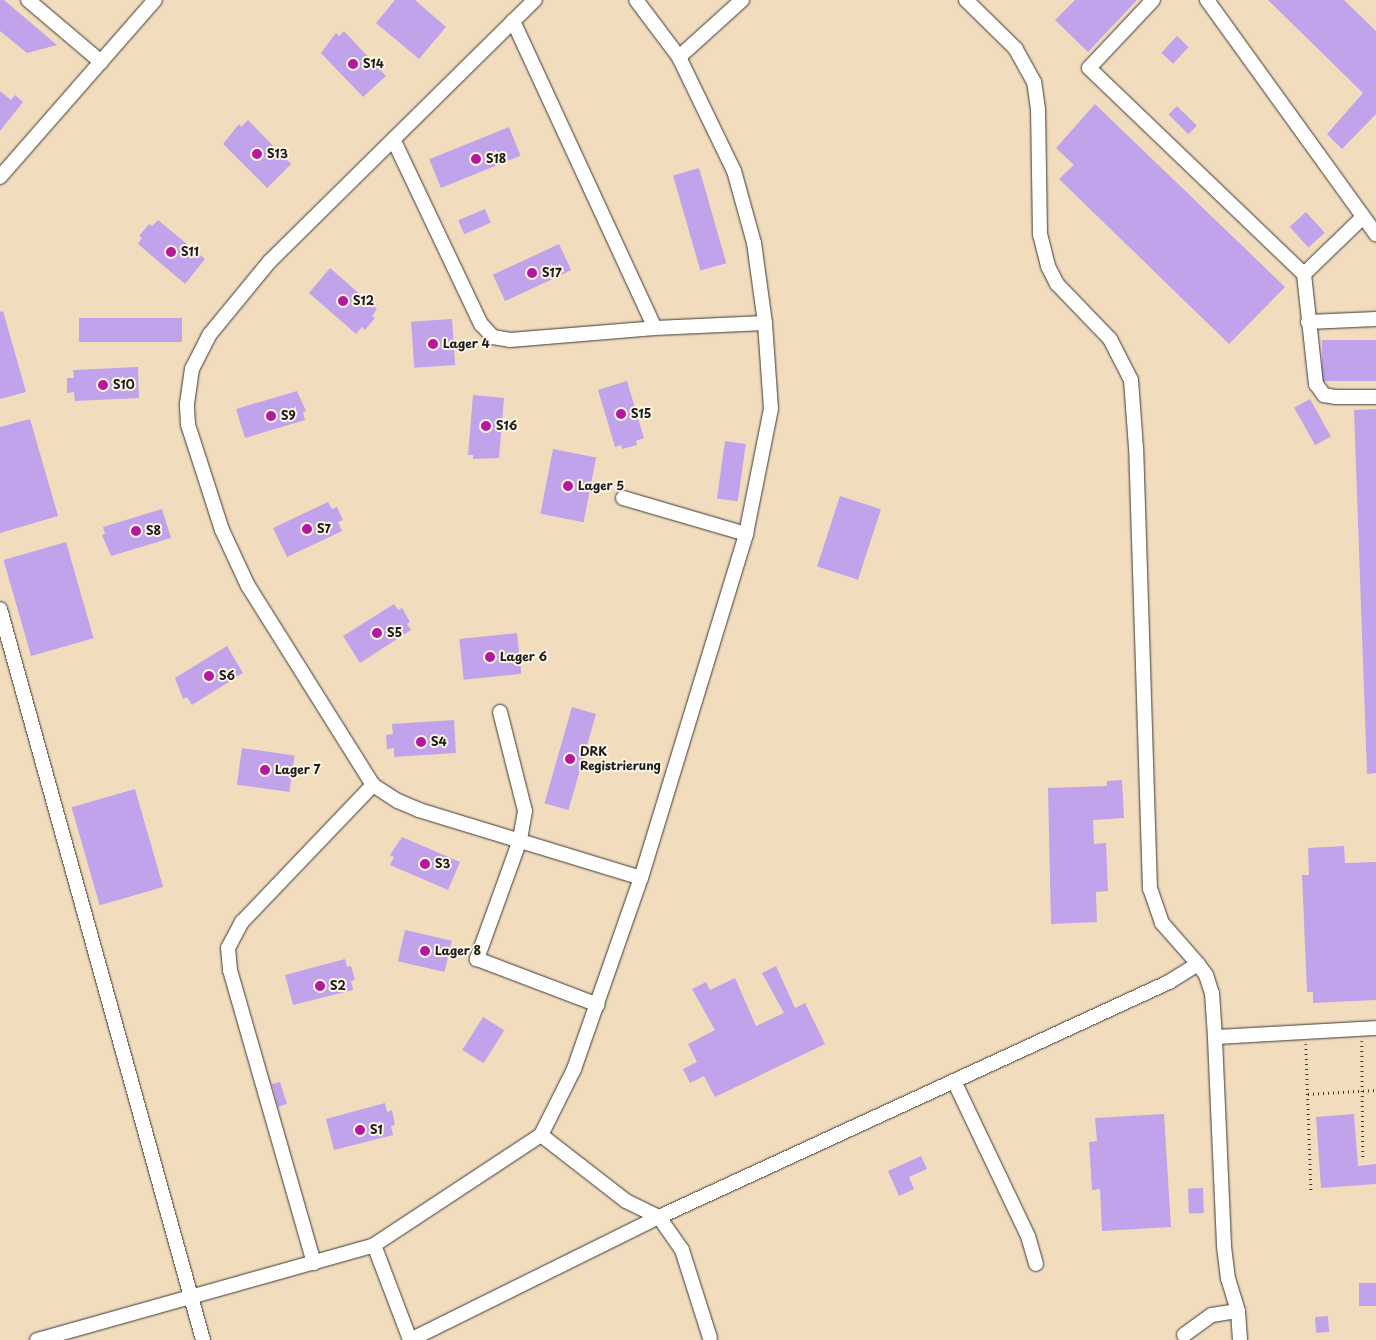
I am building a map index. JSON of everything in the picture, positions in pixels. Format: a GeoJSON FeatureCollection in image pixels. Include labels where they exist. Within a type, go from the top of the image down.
{"type":"FeatureCollection","features":[{"type":"Feature","properties":{"kind":"street"},"geometry":{"type":"LineString","coordinates":[[28,0],[101,62]]}},
{"type":"Feature","properties":{"kind":"street"},"geometry":{"type":"LineString","coordinates":[[0,177],[155,0]]}},
{"type":"Feature","properties":{"kind":"street"},"geometry":{"type":"LineString","coordinates":[[535,0],[394,141],[270,261],[210,334],[192,369],[187,404],[188,425],[222,530],[248,586],[373,785],[398,802],[419,810],[641,878]]}},
{"type":"Feature","properties":{"kind":"street"},"geometry":{"type":"LineString","coordinates":[[37,1340],[374,1245],[541,1135],[574,1069],[641,878],[746,534],[771,409],[765,323],[754,243],[734,171],[679,56],[636,0]]}},
{"type":"Feature","properties":{"kind":"street"},"geometry":{"type":"LineString","coordinates":[[679,56],[742,0]]}},
{"type":"Feature","properties":{"kind":"street"},"geometry":{"type":"LineString","coordinates":[[966,0],[1016,49],[1034,82],[1038,109],[1040,235],[1048,266],[1057,284],[1110,339],[1131,380],[1136,458],[1150,889],[1162,923],[1206,975],[1212,993],[1224,1245],[1228,1279],[1238,1311],[1240,1340]]}},
{"type":"Feature","properties":{"kind":"street"},"geometry":{"type":"LineString","coordinates":[[1153,0],[1089,68],[1304,274],[1316,384],[1324,395],[1376,397]]}},
{"type":"Feature","properties":{"kind":"street"},"geometry":{"type":"LineString","coordinates":[[1207,0],[1376,234]]}},
{"type":"Feature","properties":{"kind":"street"},"geometry":{"type":"LineString","coordinates":[[513,21],[656,328]]}},
{"type":"Feature","properties":{"kind":"street"},"geometry":{"type":"LineString","coordinates":[[394,141],[482,324],[493,336],[510,340],[656,328],[765,323]]}},
{"type":"Feature","properties":{"kind":"street"},"geometry":{"type":"LineString","coordinates":[[1304,274],[1363,217]]}},
{"type":"Feature","properties":{"kind":"street"},"geometry":{"type":"LineString","coordinates":[[1308,322],[1376,319]]}},
{"type":"Feature","properties":{"kind":"street"},"geometry":{"type":"LineString","coordinates":[[623,498],[746,534]]}},
{"type":"Feature","properties":{"kind":"street"},"geometry":{"type":"LineString","coordinates":[[0,609],[202,1340]]}},
{"type":"Feature","properties":{"kind":"street"},"geometry":{"type":"LineString","coordinates":[[500,712],[525,811],[520,840],[477,959],[598,1005]]}},
{"type":"Feature","properties":{"kind":"street"},"geometry":{"type":"LineString","coordinates":[[314,1263],[230,970],[228,948],[242,922],[373,785]]}},
{"type":"Feature","properties":{"kind":"street"},"geometry":{"type":"LineString","coordinates":[[374,1245],[410,1340],[659,1217],[1169,982],[1198,964]]}},
{"type":"Feature","properties":{"kind":"street"},"geometry":{"type":"LineString","coordinates":[[1215,1030],[1306,1033],[1376,1028]]}},
{"type":"Feature","properties":{"kind":"street"},"geometry":{"type":"LineString","coordinates":[[954,1081],[1028,1236],[1036,1264]]}},
{"type":"Feature","properties":{"kind":"street"},"geometry":{"type":"LineString","coordinates":[[541,1135],[626,1201],[659,1217],[682,1250],[710,1338]]}},
{"type":"Feature","properties":{"kind":"street"},"geometry":{"type":"LineString","coordinates":[[1184,1335],[1212,1315],[1238,1311]]}},
{"type":"Feature","properties":{"kind":"path"},"geometry":{"type":"LineString","coordinates":[[1362,1029],[1363,1160]]}},
{"type":"Feature","properties":{"kind":"path"},"geometry":{"type":"LineString","coordinates":[[1306,1033],[1312,1190]]}},
{"type":"Feature","properties":{"kind":"path"},"geometry":{"type":"LineString","coordinates":[[1308,1094],[1376,1090]]}},
{"type":"Feature","properties":{"kind":"building"},"geometry":{"type":"Polygon","coordinates":[[[0,0],[4,0],[57,45],[27,53],[0,31],[0,0]]]}},
{"type":"Feature","properties":{"kind":"building"},"geometry":{"type":"Polygon","coordinates":[[[395,0],[415,0],[446,27],[419,59],[376,23],[395,0]]]}},
{"type":"Feature","properties":{"kind":"building"},"geometry":{"type":"Polygon","coordinates":[[[1075,0],[1137,0],[1088,52],[1055,20],[1075,0]]]}},
{"type":"Feature","properties":{"kind":"building"},"geometry":{"type":"Polygon","coordinates":[[[1268,0],[1344,0],[1376,31],[1376,114],[1342,149],[1327,134],[1363,93],[1268,0]]]}},
{"type":"Feature","properties":{"kind":"building","name":"S14"},"geometry":{"type":"Polygon","coordinates":[[[344,31],[386,76],[363,97],[321,53],[336,33],[339,36],[344,31]]]}},
{"type":"Feature","properties":{"kind":"building"},"geometry":{"type":"Polygon","coordinates":[[[1177,36],[1189,47],[1173,64],[1161,53],[1177,36]]]}},
{"type":"Feature","properties":{"kind":"building"},"geometry":{"type":"Polygon","coordinates":[[[0,91],[11,100],[15,95],[23,102],[0,131],[0,91]]]}},
{"type":"Feature","properties":{"kind":"building"},"geometry":{"type":"Polygon","coordinates":[[[1095,104],[1285,287],[1229,344],[1059,179],[1074,165],[1056,148],[1095,104]]]}},
{"type":"Feature","properties":{"kind":"building"},"geometry":{"type":"Polygon","coordinates":[[[1177,106],[1197,126],[1188,134],[1169,114],[1177,106]]]}},
{"type":"Feature","properties":{"kind":"building","name":"S13"},"geometry":{"type":"Polygon","coordinates":[[[248,120],[291,164],[267,188],[223,144],[239,124],[241,127],[248,120]]]}},
{"type":"Feature","properties":{"kind":"building","name":"S18"},"geometry":{"type":"Polygon","coordinates":[[[509,127],[521,156],[441,188],[429,159],[509,127]]]}},
{"type":"Feature","properties":{"kind":"building"},"geometry":{"type":"Polygon","coordinates":[[[699,168],[726,263],[700,271],[673,175],[699,168]]]}},
{"type":"Feature","properties":{"kind":"building"},"geometry":{"type":"Polygon","coordinates":[[[485,209],[491,223],[464,234],[458,220],[485,209]]]}},
{"type":"Feature","properties":{"kind":"building"},"geometry":{"type":"Polygon","coordinates":[[[1306,212],[1325,233],[1308,248],[1290,227],[1306,212]]]}},
{"type":"Feature","properties":{"kind":"building","name":"S11"},"geometry":{"type":"Polygon","coordinates":[[[158,220],[205,259],[185,284],[138,244],[142,238],[139,236],[149,224],[152,226],[158,220]]]}},
{"type":"Feature","properties":{"kind":"building","name":"S17"},"geometry":{"type":"Polygon","coordinates":[[[559,244],[571,270],[505,301],[493,275],[559,244]]]}},
{"type":"Feature","properties":{"kind":"building","name":"S12"},"geometry":{"type":"Polygon","coordinates":[[[330,268],[377,309],[372,316],[375,318],[365,330],[362,327],[356,334],[309,293],[330,268]]]}},
{"type":"Feature","properties":{"kind":"building"},"geometry":{"type":"Polygon","coordinates":[[[3,311],[26,392],[0,399],[0,312],[3,311]]]}},
{"type":"Feature","properties":{"kind":"building"},"geometry":{"type":"Polygon","coordinates":[[[79,318],[182,318],[182,342],[79,342],[79,318]]]}},
{"type":"Feature","properties":{"kind":"building","name":"Lager 4"},"geometry":{"type":"Polygon","coordinates":[[[452,319],[455,365],[414,368],[411,322],[452,319]]]}},
{"type":"Feature","properties":{"kind":"building"},"geometry":{"type":"Polygon","coordinates":[[[1322,340],[1376,340],[1376,381],[1322,381],[1322,340]]]}},
{"type":"Feature","properties":{"kind":"building","name":"S10"},"geometry":{"type":"Polygon","coordinates":[[[138,367],[139,398],[75,401],[74,392],[67,393],[67,378],[74,378],[73,370],[138,367]]]}},
{"type":"Feature","properties":{"kind":"building","name":"S15"},"geometry":{"type":"Polygon","coordinates":[[[627,381],[644,438],[636,441],[637,445],[622,449],[621,445],[615,447],[598,390],[627,381]]]}},
{"type":"Feature","properties":{"kind":"building","name":"S9"},"geometry":{"type":"Polygon","coordinates":[[[297,391],[306,411],[303,412],[305,420],[245,438],[236,409],[297,391]]]}},
{"type":"Feature","properties":{"kind":"building","name":"S16"},"geometry":{"type":"Polygon","coordinates":[[[473,395],[504,398],[499,458],[473,459],[473,455],[468,455],[473,395]]]}},
{"type":"Feature","properties":{"kind":"building"},"geometry":{"type":"Polygon","coordinates":[[[1310,399],[1331,437],[1315,445],[1294,408],[1310,399]]]}},
{"type":"Feature","properties":{"kind":"building"},"geometry":{"type":"Polygon","coordinates":[[[1376,409],[1376,773],[1367,774],[1354,410],[1376,409]]]}},
{"type":"Feature","properties":{"kind":"building"},"geometry":{"type":"Polygon","coordinates":[[[30,419],[58,516],[0,533],[0,427],[30,419]]]}},
{"type":"Feature","properties":{"kind":"building"},"geometry":{"type":"Polygon","coordinates":[[[725,441],[746,444],[738,501],[717,498],[725,441]]]}},
{"type":"Feature","properties":{"kind":"building","name":"Lager 5"},"geometry":{"type":"Polygon","coordinates":[[[553,449],[596,457],[584,522],[540,514],[553,449]]]}},
{"type":"Feature","properties":{"kind":"building"},"geometry":{"type":"Polygon","coordinates":[[[840,496],[881,509],[858,580],[817,566],[840,496]]]}},
{"type":"Feature","properties":{"kind":"building","name":"S7"},"geometry":{"type":"Polygon","coordinates":[[[328,502],[332,509],[337,507],[343,520],[338,522],[342,531],[287,557],[273,528],[328,502]]]}},
{"type":"Feature","properties":{"kind":"building","name":"S8"},"geometry":{"type":"Polygon","coordinates":[[[162,509],[171,538],[111,556],[102,535],[105,534],[103,527],[162,509]]]}},
{"type":"Feature","properties":{"kind":"building"},"geometry":{"type":"Polygon","coordinates":[[[66,542],[94,638],[31,656],[4,560],[66,542]]]}},
{"type":"Feature","properties":{"kind":"building","name":"S5"},"geometry":{"type":"Polygon","coordinates":[[[394,604],[398,610],[402,608],[410,622],[407,624],[411,630],[360,663],[343,636],[394,604]]]}},
{"type":"Feature","properties":{"kind":"building","name":"Lager 6"},"geometry":{"type":"Polygon","coordinates":[[[517,633],[521,674],[464,680],[459,639],[517,633]]]}},
{"type":"Feature","properties":{"kind":"building","name":"S6"},"geometry":{"type":"Polygon","coordinates":[[[227,646],[243,673],[192,705],[187,697],[183,699],[175,678],[227,646]]]}},
{"type":"Feature","properties":{"kind":"building","name":"DRK Registrierung"},"geometry":{"type":"Polygon","coordinates":[[[572,707],[596,714],[568,810],[544,803],[572,707]]]}},
{"type":"Feature","properties":{"kind":"building","name":"S4"},"geometry":{"type":"Polygon","coordinates":[[[454,720],[456,753],[394,757],[394,748],[387,749],[386,735],[393,734],[392,724],[454,720]]]}},
{"type":"Feature","properties":{"kind":"building","name":"Lager 7"},"geometry":{"type":"Polygon","coordinates":[[[242,748],[294,755],[289,792],[237,785],[242,748]]]}},
{"type":"Feature","properties":{"kind":"building"},"geometry":{"type":"Polygon","coordinates":[[[1122,780],[1124,818],[1093,820],[1094,844],[1106,843],[1108,891],[1096,892],[1097,922],[1051,924],[1048,788],[1107,786],[1107,781],[1122,780]]]}},
{"type":"Feature","properties":{"kind":"building"},"geometry":{"type":"Polygon","coordinates":[[[135,789],[163,887],[100,905],[72,807],[135,789]]]}},
{"type":"Feature","properties":{"kind":"building","name":"S3"},"geometry":{"type":"Polygon","coordinates":[[[402,837],[460,862],[448,890],[390,865],[394,857],[390,855],[402,837]]]}},
{"type":"Feature","properties":{"kind":"building"},"geometry":{"type":"Polygon","coordinates":[[[1344,846],[1345,863],[1376,862],[1376,1000],[1313,1003],[1313,992],[1307,992],[1302,875],[1309,875],[1308,848],[1344,846]]]}},
{"type":"Feature","properties":{"kind":"building","name":"Lager 8"},"geometry":{"type":"Polygon","coordinates":[[[405,930],[452,941],[445,972],[398,961],[405,930]]]}},
{"type":"Feature","properties":{"kind":"building","name":"S2"},"geometry":{"type":"Polygon","coordinates":[[[345,959],[347,967],[351,966],[355,980],[351,981],[353,990],[293,1005],[285,975],[345,959]]]}},
{"type":"Feature","properties":{"kind":"building"},"geometry":{"type":"Polygon","coordinates":[[[776,966],[795,1008],[805,1003],[825,1044],[715,1097],[704,1076],[690,1083],[683,1069],[697,1062],[688,1044],[715,1030],[692,989],[706,982],[710,990],[735,978],[756,1026],[784,1013],[762,973],[776,966]]]}},
{"type":"Feature","properties":{"kind":"building"},"geometry":{"type":"Polygon","coordinates":[[[483,1017],[504,1030],[484,1063],[462,1050],[483,1017]]]}},
{"type":"Feature","properties":{"kind":"building"},"geometry":{"type":"Polygon","coordinates":[[[280,1082],[287,1104],[278,1107],[272,1084],[280,1082]]]}},
{"type":"Feature","properties":{"kind":"building","name":"S1"},"geometry":{"type":"Polygon","coordinates":[[[385,1103],[387,1112],[392,1110],[395,1125],[391,1126],[393,1135],[334,1150],[326,1119],[385,1103]]]}},
{"type":"Feature","properties":{"kind":"building"},"geometry":{"type":"Polygon","coordinates":[[[1164,1114],[1171,1227],[1102,1231],[1100,1189],[1092,1190],[1089,1142],[1097,1141],[1095,1118],[1164,1114]]]}},
{"type":"Feature","properties":{"kind":"building"},"geometry":{"type":"Polygon","coordinates":[[[1354,1114],[1358,1166],[1376,1164],[1376,1184],[1321,1188],[1316,1117],[1354,1114]]]}},
{"type":"Feature","properties":{"kind":"building"},"geometry":{"type":"Polygon","coordinates":[[[921,1156],[927,1169],[909,1177],[914,1189],[899,1196],[888,1171],[921,1156]]]}},
{"type":"Feature","properties":{"kind":"building"},"geometry":{"type":"Polygon","coordinates":[[[1203,1188],[1204,1213],[1189,1214],[1188,1189],[1203,1188]]]}},
{"type":"Feature","properties":{"kind":"building"},"geometry":{"type":"Polygon","coordinates":[[[1359,1283],[1376,1283],[1376,1306],[1359,1306],[1359,1283]]]}},
{"type":"Feature","properties":{"kind":"building"},"geometry":{"type":"Polygon","coordinates":[[[1328,1316],[1329,1332],[1316,1333],[1315,1317],[1328,1316]]]}},
{"type":"Feature","properties":{"kind":"place","name":"S14"},"geometry":{"type":"Point","coordinates":[353,64]}},
{"type":"Feature","properties":{"kind":"place","name":"S13"},"geometry":{"type":"Point","coordinates":[257,154]}},
{"type":"Feature","properties":{"kind":"place","name":"S18"},"geometry":{"type":"Point","coordinates":[476,159]}},
{"type":"Feature","properties":{"kind":"place","name":"S11"},"geometry":{"type":"Point","coordinates":[171,252]}},
{"type":"Feature","properties":{"kind":"place","name":"S17"},"geometry":{"type":"Point","coordinates":[532,273]}},
{"type":"Feature","properties":{"kind":"place","name":"S12"},"geometry":{"type":"Point","coordinates":[343,301]}},
{"type":"Feature","properties":{"kind":"place","name":"Lager 4"},"geometry":{"type":"Point","coordinates":[433,344]}},
{"type":"Feature","properties":{"kind":"place","name":"S10"},"geometry":{"type":"Point","coordinates":[103,385]}},
{"type":"Feature","properties":{"kind":"place","name":"S15"},"geometry":{"type":"Point","coordinates":[621,414]}},
{"type":"Feature","properties":{"kind":"place","name":"S9"},"geometry":{"type":"Point","coordinates":[271,416]}},
{"type":"Feature","properties":{"kind":"place","name":"S16"},"geometry":{"type":"Point","coordinates":[486,426]}},
{"type":"Feature","properties":{"kind":"place","name":"Lager 5"},"geometry":{"type":"Point","coordinates":[568,486]}},
{"type":"Feature","properties":{"kind":"place","name":"S7"},"geometry":{"type":"Point","coordinates":[307,529]}},
{"type":"Feature","properties":{"kind":"place","name":"S8"},"geometry":{"type":"Point","coordinates":[136,531]}},
{"type":"Feature","properties":{"kind":"place","name":"S5"},"geometry":{"type":"Point","coordinates":[377,633]}},
{"type":"Feature","properties":{"kind":"place","name":"Lager 6"},"geometry":{"type":"Point","coordinates":[490,657]}},
{"type":"Feature","properties":{"kind":"place","name":"S6"},"geometry":{"type":"Point","coordinates":[209,676]}},
{"type":"Feature","properties":{"kind":"place","name":"S4"},"geometry":{"type":"Point","coordinates":[421,742]}},
{"type":"Feature","properties":{"kind":"place","name":"DRK Registrierung"},"geometry":{"type":"Point","coordinates":[570,759]}},
{"type":"Feature","properties":{"kind":"place","name":"Lager 7"},"geometry":{"type":"Point","coordinates":[265,770]}},
{"type":"Feature","properties":{"kind":"place","name":"S3"},"geometry":{"type":"Point","coordinates":[425,864]}},
{"type":"Feature","properties":{"kind":"place","name":"Lager 8"},"geometry":{"type":"Point","coordinates":[425,951]}},
{"type":"Feature","properties":{"kind":"place","name":"S2"},"geometry":{"type":"Point","coordinates":[320,986]}},
{"type":"Feature","properties":{"kind":"place","name":"S1"},"geometry":{"type":"Point","coordinates":[360,1130]}}]}
